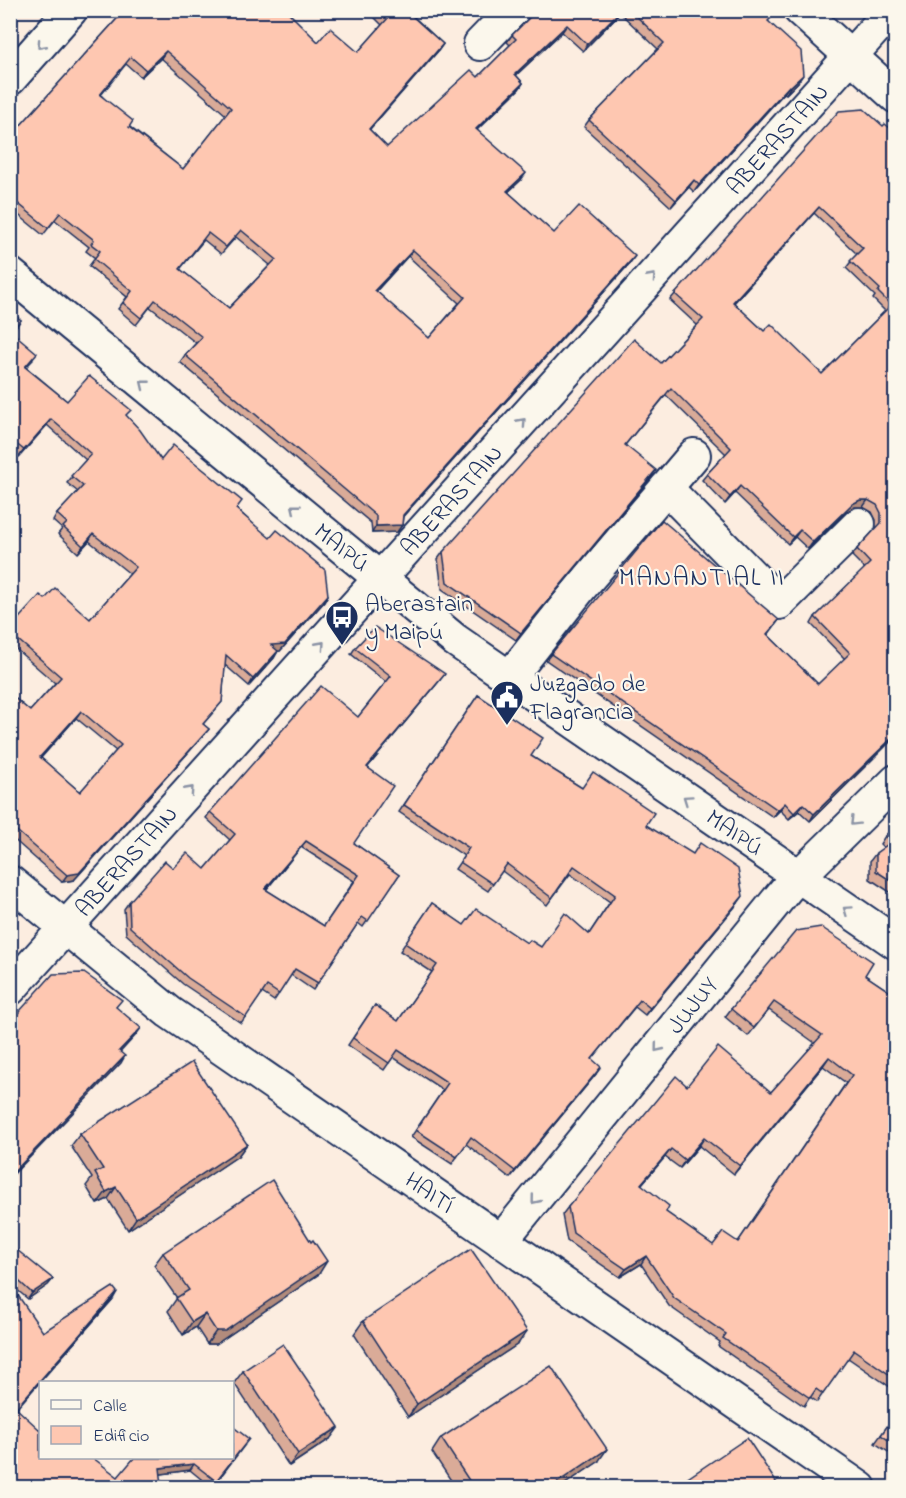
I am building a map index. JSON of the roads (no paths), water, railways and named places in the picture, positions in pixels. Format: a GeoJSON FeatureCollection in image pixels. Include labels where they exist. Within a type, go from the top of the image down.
{"type":"FeatureCollection","features":[{"type":"Feature","properties":{"kind":"street"},"geometry":{"type":"LineString","coordinates":[[10,79],[71,10]]}},
{"type":"Feature","properties":{"kind":"street"},"geometry":{"type":"LineString","coordinates":[[480,44],[513,10]]}},
{"type":"Feature","properties":{"kind":"street"},"geometry":{"type":"LineString","coordinates":[[800,10],[896,97]]}},
{"type":"Feature","properties":{"kind":"street","name":"ABERASTAIN"},"geometry":{"type":"LineString","coordinates":[[10,989],[892,10]]}},
{"type":"Feature","properties":{"kind":"street","name":"MAIPÚ"},"geometry":{"type":"LineString","coordinates":[[10,274],[455,640],[896,943]]}},
{"type":"Feature","properties":{"kind":"street"},"geometry":{"type":"LineString","coordinates":[[510,677],[581,587],[694,455]]}},
{"type":"Feature","properties":{"kind":"street"},"geometry":{"type":"LineString","coordinates":[[666,488],[779,603],[859,524]]}},
{"type":"Feature","properties":{"kind":"street","name":"JUJUY"},"geometry":{"type":"LineString","coordinates":[[501,1241],[799,876],[896,781]]}},
{"type":"Feature","properties":{"kind":"street","name":"HAITÍ"},"geometry":{"type":"LineString","coordinates":[[10,882],[169,1012],[860,1488]]}},
{"type":"Feature","properties":{"kind":"place","name":"Aberastain y Maipú"},"geometry":{"type":"Point","coordinates":[342,646]}},
{"type":"Feature","properties":{"kind":"place","name":"Juzgado de Flagrancia"},"geometry":{"type":"Point","coordinates":[507,726]}},
{"type":"Feature","properties":{"kind":"district","name":"MANANTIAL II"},"geometry":{"type":"Point","coordinates":[702,576]}}]}
